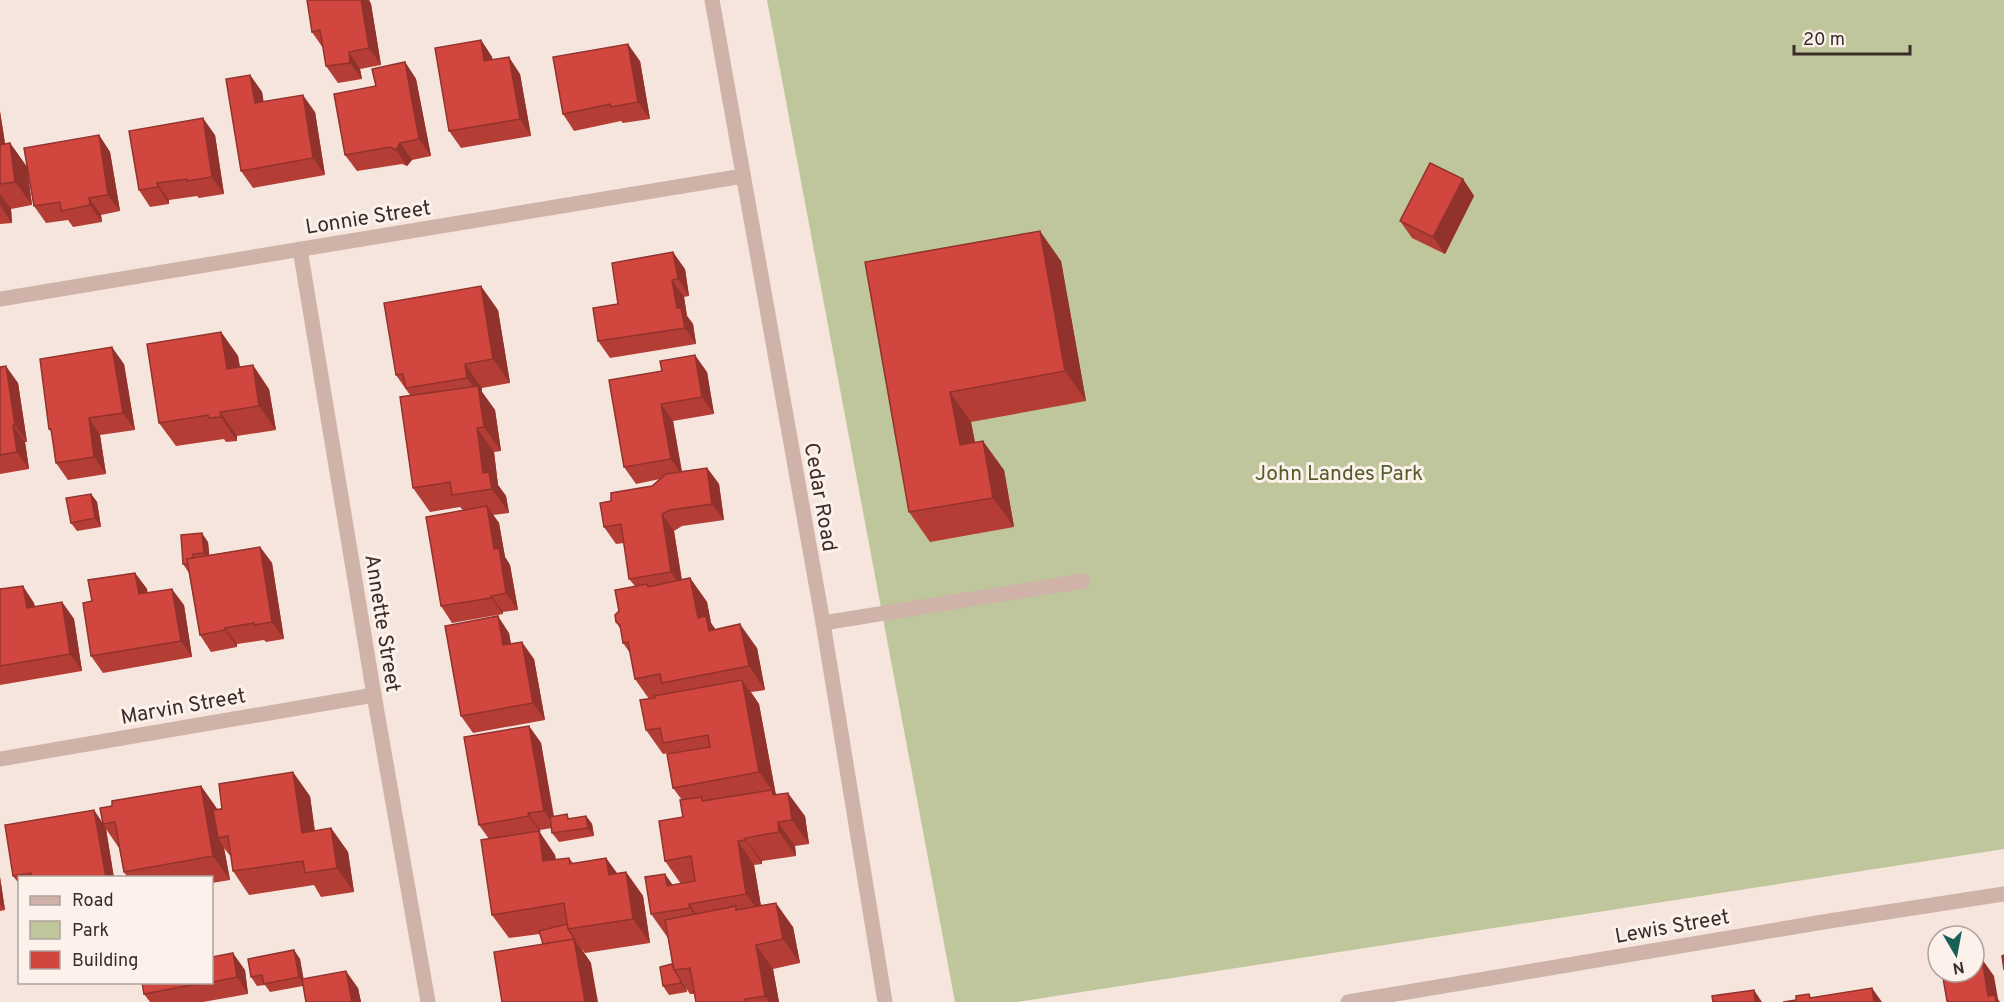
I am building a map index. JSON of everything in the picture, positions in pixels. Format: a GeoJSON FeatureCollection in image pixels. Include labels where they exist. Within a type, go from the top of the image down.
{"type":"FeatureCollection","features":[{"type":"Feature","properties":{"kind":"street","name":"Cedar Road"},"geometry":{"type":"LineString","coordinates":[[712,0],[823,623],[885,1002]]}},
{"type":"Feature","properties":{"kind":"street","name":"Lonnie Street"},"geometry":{"type":"LineString","coordinates":[[0,299],[743,176]]}},
{"type":"Feature","properties":{"kind":"street","name":"Annette Street"},"geometry":{"type":"LineString","coordinates":[[300,249],[428,1002]]}},
{"type":"Feature","properties":{"kind":"street"},"geometry":{"type":"LineString","coordinates":[[823,623],[1083,581]]}},
{"type":"Feature","properties":{"kind":"street","name":"Marvin Street"},"geometry":{"type":"LineString","coordinates":[[0,759],[374,695]]}},
{"type":"Feature","properties":{"kind":"street","name":"Lewis Street"},"geometry":{"type":"LineString","coordinates":[[1348,1002],[2004,894]]}},
{"type":"Feature","properties":{"kind":"green space","name":"John Landes Park"},"geometry":{"type":"Polygon","coordinates":[[[767,0],[2004,0],[2004,849],[1017,1002],[955,1002],[767,0]]]}},
{"type":"Feature","properties":{"kind":"building"},"geometry":{"type":"Polygon","coordinates":[[[307,0],[361,0],[369,48],[349,52],[350,63],[326,66],[320,30],[312,32],[307,0]]]}},
{"type":"Feature","properties":{"kind":"building"},"geometry":{"type":"Polygon","coordinates":[[[481,40],[484,61],[509,57],[520,119],[449,131],[435,48],[481,40]]]}},
{"type":"Feature","properties":{"kind":"building"},"geometry":{"type":"Polygon","coordinates":[[[628,44],[638,102],[611,107],[610,104],[563,114],[553,57],[628,44]]]}},
{"type":"Feature","properties":{"kind":"building"},"geometry":{"type":"Polygon","coordinates":[[[405,62],[419,139],[400,143],[396,150],[390,147],[345,155],[334,94],[376,86],[372,69],[405,62]]]}},
{"type":"Feature","properties":{"kind":"building"},"geometry":{"type":"Polygon","coordinates":[[[250,75],[255,103],[303,95],[313,158],[241,171],[226,79],[250,75]]]}},
{"type":"Feature","properties":{"kind":"building"},"geometry":{"type":"Polygon","coordinates":[[[203,118],[212,177],[157,183],[158,187],[139,190],[129,131],[203,118]]]}},
{"type":"Feature","properties":{"kind":"building"},"geometry":{"type":"Polygon","coordinates":[[[99,135],[108,195],[89,198],[90,205],[61,211],[60,202],[34,206],[24,148],[99,135]]]}},
{"type":"Feature","properties":{"kind":"building"},"geometry":{"type":"Polygon","coordinates":[[[10,143],[15,182],[0,184],[0,145],[10,143]]]}},
{"type":"Feature","properties":{"kind":"building"},"geometry":{"type":"Polygon","coordinates":[[[1430,163],[1463,179],[1433,237],[1400,221],[1430,163]]]}},
{"type":"Feature","properties":{"kind":"building"},"geometry":{"type":"Polygon","coordinates":[[[1040,231],[1065,371],[950,392],[960,445],[983,441],[993,498],[909,512],[865,262],[1040,231]]]}},
{"type":"Feature","properties":{"kind":"building"},"geometry":{"type":"Polygon","coordinates":[[[673,252],[678,279],[672,280],[677,308],[681,308],[685,328],[598,341],[593,308],[618,304],[612,263],[673,252]]]}},
{"type":"Feature","properties":{"kind":"building"},"geometry":{"type":"Polygon","coordinates":[[[481,286],[493,359],[465,364],[467,378],[406,388],[403,374],[396,375],[384,303],[481,286]]]}},
{"type":"Feature","properties":{"kind":"building"},"geometry":{"type":"Polygon","coordinates":[[[221,332],[227,369],[253,365],[259,406],[220,412],[221,417],[209,418],[208,415],[159,423],[147,344],[221,332]]]}},
{"type":"Feature","properties":{"kind":"building"},"geometry":{"type":"Polygon","coordinates":[[[112,347],[123,413],[89,418],[94,457],[56,463],[40,359],[112,347]]]}},
{"type":"Feature","properties":{"kind":"building"},"geometry":{"type":"Polygon","coordinates":[[[695,355],[702,397],[661,404],[671,459],[624,467],[609,380],[662,371],[660,361],[695,355]]]}},
{"type":"Feature","properties":{"kind":"building"},"geometry":{"type":"Polygon","coordinates":[[[6,366],[17,452],[0,455],[0,367],[6,366]]]}},
{"type":"Feature","properties":{"kind":"building"},"geometry":{"type":"Polygon","coordinates":[[[478,386],[484,427],[477,428],[483,473],[489,472],[492,489],[452,495],[450,482],[413,488],[400,397],[478,386]]]}},
{"type":"Feature","properties":{"kind":"building"},"geometry":{"type":"Polygon","coordinates":[[[707,468],[712,504],[670,510],[662,514],[671,572],[629,579],[621,524],[604,527],[600,503],[611,501],[611,493],[652,486],[666,474],[707,468]]]}},
{"type":"Feature","properties":{"kind":"building"},"geometry":{"type":"Polygon","coordinates":[[[91,494],[95,518],[71,523],[66,498],[91,494]]]}},
{"type":"Feature","properties":{"kind":"building"},"geometry":{"type":"Polygon","coordinates":[[[487,506],[494,549],[499,548],[506,593],[491,596],[491,598],[441,606],[426,517],[487,506]]]}},
{"type":"Feature","properties":{"kind":"building"},"geometry":{"type":"Polygon","coordinates":[[[202,533],[204,553],[193,554],[193,558],[187,559],[188,564],[183,564],[181,535],[202,533]]]}},
{"type":"Feature","properties":{"kind":"building"},"geometry":{"type":"Polygon","coordinates":[[[260,547],[272,622],[225,628],[225,630],[200,635],[187,559],[260,547]]]}},
{"type":"Feature","properties":{"kind":"building"},"geometry":{"type":"Polygon","coordinates":[[[135,573],[139,594],[172,589],[181,641],[91,656],[83,603],[92,601],[88,580],[135,573]]]}},
{"type":"Feature","properties":{"kind":"building"},"geometry":{"type":"Polygon","coordinates":[[[690,578],[698,618],[706,616],[709,631],[740,624],[749,666],[662,683],[660,674],[635,679],[628,642],[623,643],[620,625],[616,622],[615,615],[619,611],[615,590],[647,584],[648,587],[690,578]]]}},
{"type":"Feature","properties":{"kind":"building"},"geometry":{"type":"Polygon","coordinates":[[[23,586],[27,608],[62,602],[70,654],[0,666],[0,589],[23,586]]]}},
{"type":"Feature","properties":{"kind":"building"},"geometry":{"type":"Polygon","coordinates":[[[498,616],[503,645],[522,642],[533,703],[461,716],[445,626],[498,616]]]}},
{"type":"Feature","properties":{"kind":"building"},"geometry":{"type":"Polygon","coordinates":[[[742,680],[759,772],[673,788],[667,754],[710,747],[708,735],[663,743],[660,728],[646,730],[640,700],[742,680]]]}},
{"type":"Feature","properties":{"kind":"building"},"geometry":{"type":"Polygon","coordinates":[[[529,726],[544,811],[479,825],[464,737],[529,726]]]}},
{"type":"Feature","properties":{"kind":"building"},"geometry":{"type":"Polygon","coordinates":[[[293,772],[302,833],[331,828],[337,868],[305,873],[303,861],[233,871],[228,836],[218,838],[213,810],[222,809],[219,784],[293,772]]]}},
{"type":"Feature","properties":{"kind":"building"},"geometry":{"type":"Polygon","coordinates":[[[201,786],[213,856],[124,872],[115,822],[103,824],[100,808],[112,806],[112,801],[201,786]]]}},
{"type":"Feature","properties":{"kind":"building"},"geometry":{"type":"Polygon","coordinates":[[[772,790],[773,795],[788,793],[792,820],[778,822],[779,832],[738,841],[746,894],[689,904],[690,908],[651,914],[645,877],[665,874],[667,886],[695,881],[691,856],[665,861],[659,821],[683,817],[680,800],[702,797],[702,801],[772,790]]]}},
{"type":"Feature","properties":{"kind":"building"},"geometry":{"type":"Polygon","coordinates":[[[94,810],[106,876],[32,876],[31,873],[13,876],[5,825],[94,810]]]}},
{"type":"Feature","properties":{"kind":"building"},"geometry":{"type":"Polygon","coordinates":[[[567,814],[568,819],[586,816],[588,828],[552,833],[550,817],[567,814]]]}},
{"type":"Feature","properties":{"kind":"building"},"geometry":{"type":"Polygon","coordinates":[[[539,831],[543,861],[569,858],[570,864],[606,858],[609,875],[626,872],[633,919],[568,929],[564,903],[492,915],[481,840],[539,831]]]}},
{"type":"Feature","properties":{"kind":"building"},"geometry":{"type":"Polygon","coordinates":[[[776,903],[783,939],[756,945],[765,996],[745,999],[746,1002],[696,1002],[690,968],[674,970],[665,920],[736,906],[736,910],[776,903]]]}},
{"type":"Feature","properties":{"kind":"building"},"geometry":{"type":"Polygon","coordinates":[[[567,924],[575,940],[543,944],[539,931],[567,924]]]}},
{"type":"Feature","properties":{"kind":"building"},"geometry":{"type":"Polygon","coordinates":[[[574,939],[585,1002],[502,1002],[494,952],[574,939]]]}},
{"type":"Feature","properties":{"kind":"building"},"geometry":{"type":"Polygon","coordinates":[[[294,950],[299,977],[264,984],[262,975],[251,977],[248,959],[294,950]]]}},
{"type":"Feature","properties":{"kind":"building"},"geometry":{"type":"Polygon","coordinates":[[[233,953],[237,977],[213,982],[213,957],[233,953]]]}},
{"type":"Feature","properties":{"kind":"building"},"geometry":{"type":"Polygon","coordinates":[[[672,964],[681,983],[663,986],[660,967],[672,964]]]}},
{"type":"Feature","properties":{"kind":"building"},"geometry":{"type":"Polygon","coordinates":[[[346,971],[352,1002],[306,1002],[302,979],[346,971]]]}},
{"type":"Feature","properties":{"kind":"building"},"geometry":{"type":"Polygon","coordinates":[[[142,984],[196,984],[144,994],[142,984]]]}},
{"type":"Feature","properties":{"kind":"building"},"geometry":{"type":"Polygon","coordinates":[[[1944,984],[1986,984],[1988,996],[1995,995],[1996,1002],[1948,1002],[1944,984]]]}},
{"type":"Feature","properties":{"kind":"building"},"geometry":{"type":"Polygon","coordinates":[[[1872,988],[1874,1002],[1783,1002],[1796,1000],[1796,996],[1809,994],[1810,998],[1872,988]]]}},
{"type":"Feature","properties":{"kind":"building"},"geometry":{"type":"Polygon","coordinates":[[[1754,990],[1755,1002],[1713,1002],[1712,996],[1754,990]]]}}]}
